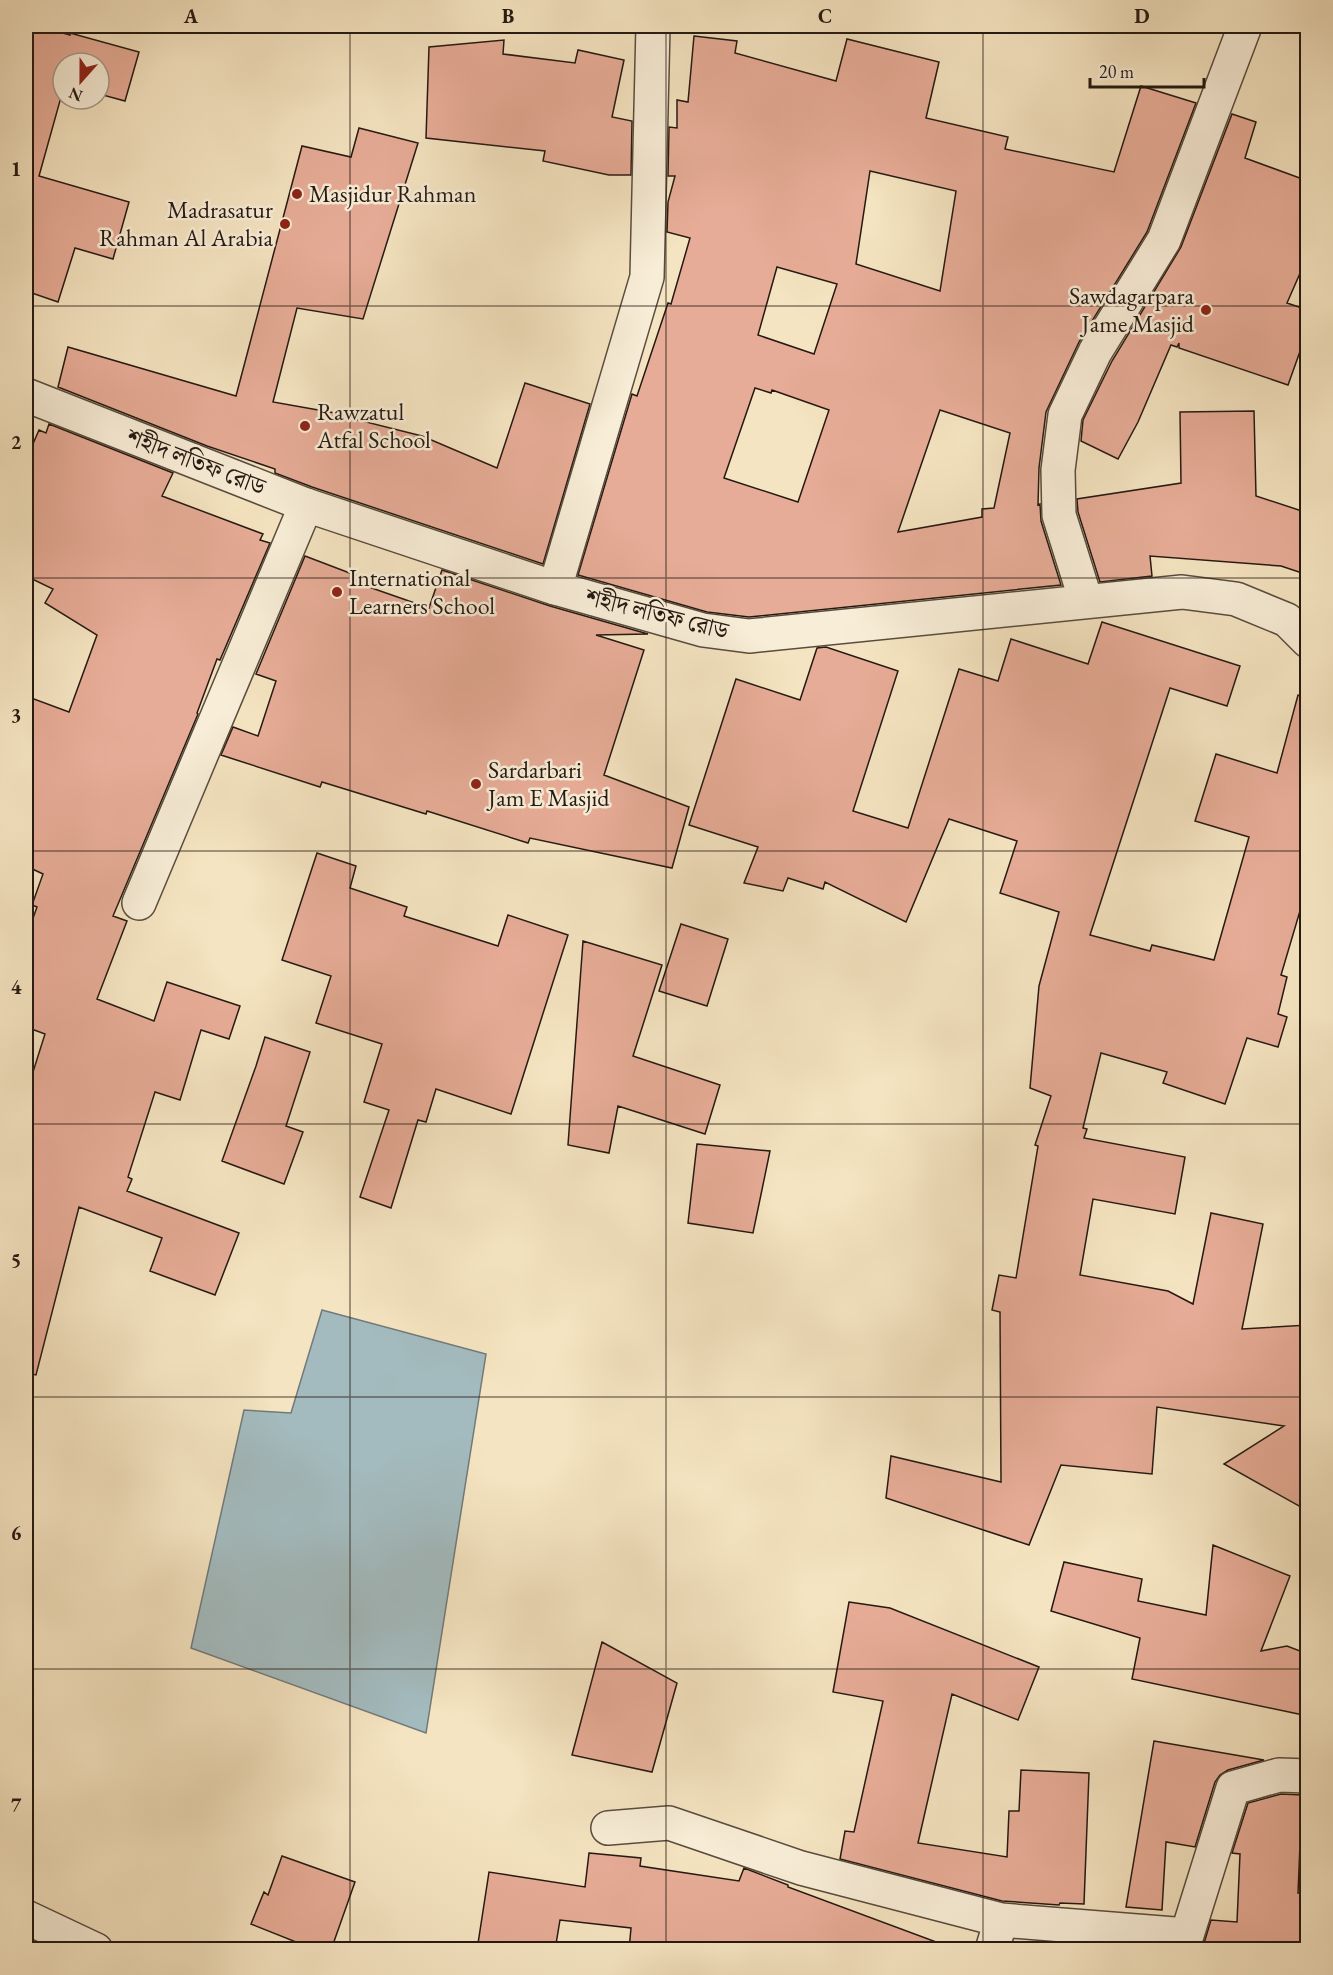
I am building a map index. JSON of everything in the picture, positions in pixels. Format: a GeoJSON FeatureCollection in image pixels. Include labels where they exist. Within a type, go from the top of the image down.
{"type":"FeatureCollection","features":[{"type":"Feature","properties":{"kind":"street"},"geometry":{"type":"LineString","coordinates":[[555,588],[647,277],[653,26]]}},
{"type":"Feature","properties":{"kind":"street"},"geometry":{"type":"LineString","coordinates":[[1086,601],[1059,515],[1058,470],[1065,415],[1095,352],[1164,240],[1245,26]]}},
{"type":"Feature","properties":{"kind":"street","name":"শহীদ লতিফ রোড"},"geometry":{"type":"LineString","coordinates":[[26,395],[306,505],[555,588],[703,630],[749,636],[1182,592],[1236,599],[1287,620],[1308,641]]}},
{"type":"Feature","properties":{"kind":"street"},"geometry":{"type":"LineString","coordinates":[[139,903],[306,505]]}},
{"type":"Feature","properties":{"kind":"street"},"geometry":{"type":"LineString","coordinates":[[608,1828],[669,1823],[997,1935],[1186,1935],[1233,1788],[1279,1775],[1308,1776]]}},
{"type":"Feature","properties":{"kind":"street"},"geometry":{"type":"LineString","coordinates":[[26,1917],[96,1950]]}},
{"type":"Feature","properties":{"kind":"water"},"geometry":{"type":"Polygon","coordinates":[[[322,1310],[486,1354],[426,1733],[191,1648],[244,1410],[291,1413],[322,1310]]]}},
{"type":"Feature","properties":{"kind":"building"},"geometry":{"type":"Polygon","coordinates":[[[26,26],[37,26],[139,52],[125,101],[111,97],[111,51],[51,51],[51,111],[57,111],[39,176],[129,202],[113,259],[75,248],[58,302],[26,291],[26,26]]]}},
{"type":"Feature","properties":{"kind":"building"},"geometry":{"type":"Polygon","coordinates":[[[694,36],[737,41],[735,53],[836,81],[847,39],[939,62],[926,118],[1008,137],[1005,149],[1114,172],[1141,86],[1196,103],[1147,232],[1079,342],[1046,412],[1039,468],[1038,505],[1040,504],[1041,521],[1061,585],[749,617],[707,612],[578,575],[632,394],[637,396],[668,303],[671,304],[690,238],[667,232],[668,202],[675,176],[668,176],[669,127],[677,128],[677,100],[688,102],[694,36]],[[870,171],[856,264],[940,291],[956,191],[870,171]],[[777,267],[758,335],[814,354],[837,284],[777,267]],[[755,388],[724,478],[798,502],[829,410],[772,390],[771,393],[755,388]],[[940,410],[898,532],[982,517],[982,509],[994,508],[1010,433],[940,410]]]}},
{"type":"Feature","properties":{"kind":"building"},"geometry":{"type":"Polygon","coordinates":[[[504,40],[503,54],[575,63],[578,50],[624,60],[612,117],[632,121],[631,175],[609,175],[543,161],[545,151],[426,138],[429,47],[504,40]]]}},
{"type":"Feature","properties":{"kind":"building"},"geometry":{"type":"Polygon","coordinates":[[[1232,114],[1256,122],[1245,158],[1308,181],[1308,255],[1287,303],[1308,310],[1308,329],[1288,385],[1179,348],[1179,343],[1177,347],[1171,345],[1138,422],[1118,459],[1081,441],[1083,420],[1112,361],[1181,247],[1232,114]]]}},
{"type":"Feature","properties":{"kind":"building"},"geometry":{"type":"Polygon","coordinates":[[[359,128],[418,143],[363,319],[297,308],[273,402],[346,415],[346,417],[422,436],[497,468],[525,383],[590,404],[543,564],[312,487],[275,473],[275,469],[207,446],[58,387],[68,347],[236,396],[302,146],[351,157],[359,128]]]}},
{"type":"Feature","properties":{"kind":"building"},"geometry":{"type":"Polygon","coordinates":[[[1254,411],[1256,496],[1308,513],[1308,575],[1281,566],[1150,556],[1152,576],[1100,582],[1078,512],[1077,499],[1181,483],[1180,412],[1254,411]]]}},
{"type":"Feature","properties":{"kind":"building"},"geometry":{"type":"Polygon","coordinates":[[[49,424],[173,473],[162,496],[263,534],[260,540],[270,543],[220,660],[217,659],[198,714],[113,916],[127,921],[97,999],[154,1021],[167,982],[240,1006],[229,1039],[201,1030],[180,1100],[155,1092],[128,1177],[132,1179],[127,1191],[239,1233],[215,1295],[150,1271],[162,1238],[79,1207],[36,1375],[26,1373],[26,1094],[45,1034],[26,1027],[26,938],[37,907],[32,905],[43,874],[26,866],[26,696],[69,712],[97,635],[45,603],[53,589],[26,576],[26,460],[39,430],[46,433],[49,424]]]}},
{"type":"Feature","properties":{"kind":"building"},"geometry":{"type":"Polygon","coordinates":[[[305,556],[368,580],[366,586],[429,608],[442,570],[550,606],[648,634],[596,635],[644,650],[604,775],[689,807],[672,868],[530,838],[528,843],[427,811],[426,814],[322,782],[320,787],[221,755],[233,727],[258,736],[276,681],[256,674],[305,556]]]}},
{"type":"Feature","properties":{"kind":"building"},"geometry":{"type":"Polygon","coordinates":[[[1102,622],[1240,666],[1227,706],[1170,688],[1090,935],[1150,951],[1152,945],[1214,960],[1249,837],[1195,821],[1216,754],[1277,773],[1298,695],[1308,697],[1308,884],[1281,975],[1287,977],[1278,1014],[1287,1017],[1278,1047],[1247,1038],[1225,1104],[1163,1083],[1167,1072],[1101,1053],[1083,1128],[1087,1129],[1084,1138],[1185,1157],[1175,1214],[1093,1199],[1080,1275],[1168,1291],[1193,1304],[1211,1213],[1263,1224],[1242,1329],[1308,1325],[1308,1511],[1224,1464],[1284,1426],[1157,1407],[1152,1474],[1061,1465],[1029,1545],[886,1498],[891,1456],[1001,1482],[1000,1312],[992,1310],[999,1275],[1016,1278],[1038,1146],[1035,1145],[1051,1096],[1030,1088],[1039,986],[1059,912],[1000,893],[1017,841],[949,819],[906,922],[825,882],[823,889],[788,878],[783,891],[744,883],[758,847],[689,825],[736,679],[800,700],[817,648],[826,647],[898,671],[853,811],[908,828],[959,669],[998,681],[1011,639],[1088,664],[1102,622]]]}},
{"type":"Feature","properties":{"kind":"building"},"geometry":{"type":"Polygon","coordinates":[[[317,853],[356,866],[350,888],[407,907],[404,916],[498,946],[508,915],[568,935],[511,1114],[436,1089],[426,1122],[418,1120],[391,1208],[360,1197],[389,1110],[364,1102],[382,1044],[316,1023],[331,976],[282,960],[317,853]]]}},
{"type":"Feature","properties":{"kind":"building"},"geometry":{"type":"Polygon","coordinates":[[[681,924],[728,939],[707,1006],[659,991],[681,924]]]}},
{"type":"Feature","properties":{"kind":"building"},"geometry":{"type":"Polygon","coordinates":[[[583,941],[662,965],[633,1056],[720,1085],[705,1134],[618,1106],[609,1153],[568,1145],[583,941]]]}},
{"type":"Feature","properties":{"kind":"building"},"geometry":{"type":"Polygon","coordinates":[[[265,1037],[310,1052],[286,1126],[303,1132],[284,1184],[222,1161],[265,1037]]]}},
{"type":"Feature","properties":{"kind":"building"},"geometry":{"type":"Polygon","coordinates":[[[697,1144],[770,1151],[753,1233],[688,1223],[697,1144]]]}},
{"type":"Feature","properties":{"kind":"building"},"geometry":{"type":"Polygon","coordinates":[[[1213,1545],[1290,1576],[1261,1651],[1287,1646],[1308,1654],[1308,1716],[1132,1679],[1140,1638],[1051,1611],[1064,1562],[1142,1579],[1138,1601],[1206,1615],[1213,1545]]]}},
{"type":"Feature","properties":{"kind":"building"},"geometry":{"type":"Polygon","coordinates":[[[849,1602],[890,1608],[1039,1667],[1018,1720],[952,1694],[918,1843],[1007,1857],[1009,1811],[1019,1811],[1021,1770],[1089,1773],[1084,1904],[1060,1903],[1059,1905],[1002,1901],[840,1859],[845,1831],[854,1832],[883,1701],[833,1692],[849,1602]]]}},
{"type":"Feature","properties":{"kind":"building"},"geometry":{"type":"Polygon","coordinates":[[[602,1642],[677,1683],[652,1772],[572,1755],[602,1642]]]}},
{"type":"Feature","properties":{"kind":"building"},"geometry":{"type":"Polygon","coordinates":[[[1154,1741],[1264,1760],[1228,1770],[1220,1775],[1215,1782],[1195,1847],[1166,1842],[1162,1910],[1126,1907],[1154,1741]]]}},
{"type":"Feature","properties":{"kind":"building"},"geometry":{"type":"Polygon","coordinates":[[[1281,1794],[1302,1795],[1298,1893],[1308,1893],[1308,1950],[1202,1950],[1211,1920],[1237,1922],[1240,1854],[1232,1853],[1248,1803],[1281,1794]]]}},
{"type":"Feature","properties":{"kind":"building"},"geometry":{"type":"Polygon","coordinates":[[[589,1853],[641,1858],[640,1866],[739,1881],[744,1868],[788,1885],[788,1887],[947,1946],[947,1950],[629,1950],[631,1928],[560,1920],[555,1950],[477,1950],[489,1872],[585,1887],[589,1853]]]}},
{"type":"Feature","properties":{"kind":"building"},"geometry":{"type":"Polygon","coordinates":[[[282,1856],[355,1882],[331,1950],[316,1950],[251,1924],[264,1892],[268,1895],[282,1856]]]}},
{"type":"Feature","properties":{"kind":"place","name":"Masjidur Rahman"},"geometry":{"type":"Point","coordinates":[297,194]}},
{"type":"Feature","properties":{"kind":"place","name":"Madrasatur Rahman Al Arabia"},"geometry":{"type":"Point","coordinates":[285,224]}},
{"type":"Feature","properties":{"kind":"place","name":"Sawdagarpara Jame Masjid"},"geometry":{"type":"Point","coordinates":[1206,310]}},
{"type":"Feature","properties":{"kind":"place","name":"Rawzatul Atfal School"},"geometry":{"type":"Point","coordinates":[305,426]}},
{"type":"Feature","properties":{"kind":"place","name":"International Learners School"},"geometry":{"type":"Point","coordinates":[337,592]}},
{"type":"Feature","properties":{"kind":"place","name":"Sardarbari Jam E Masjid"},"geometry":{"type":"Point","coordinates":[476,784]}}]}
